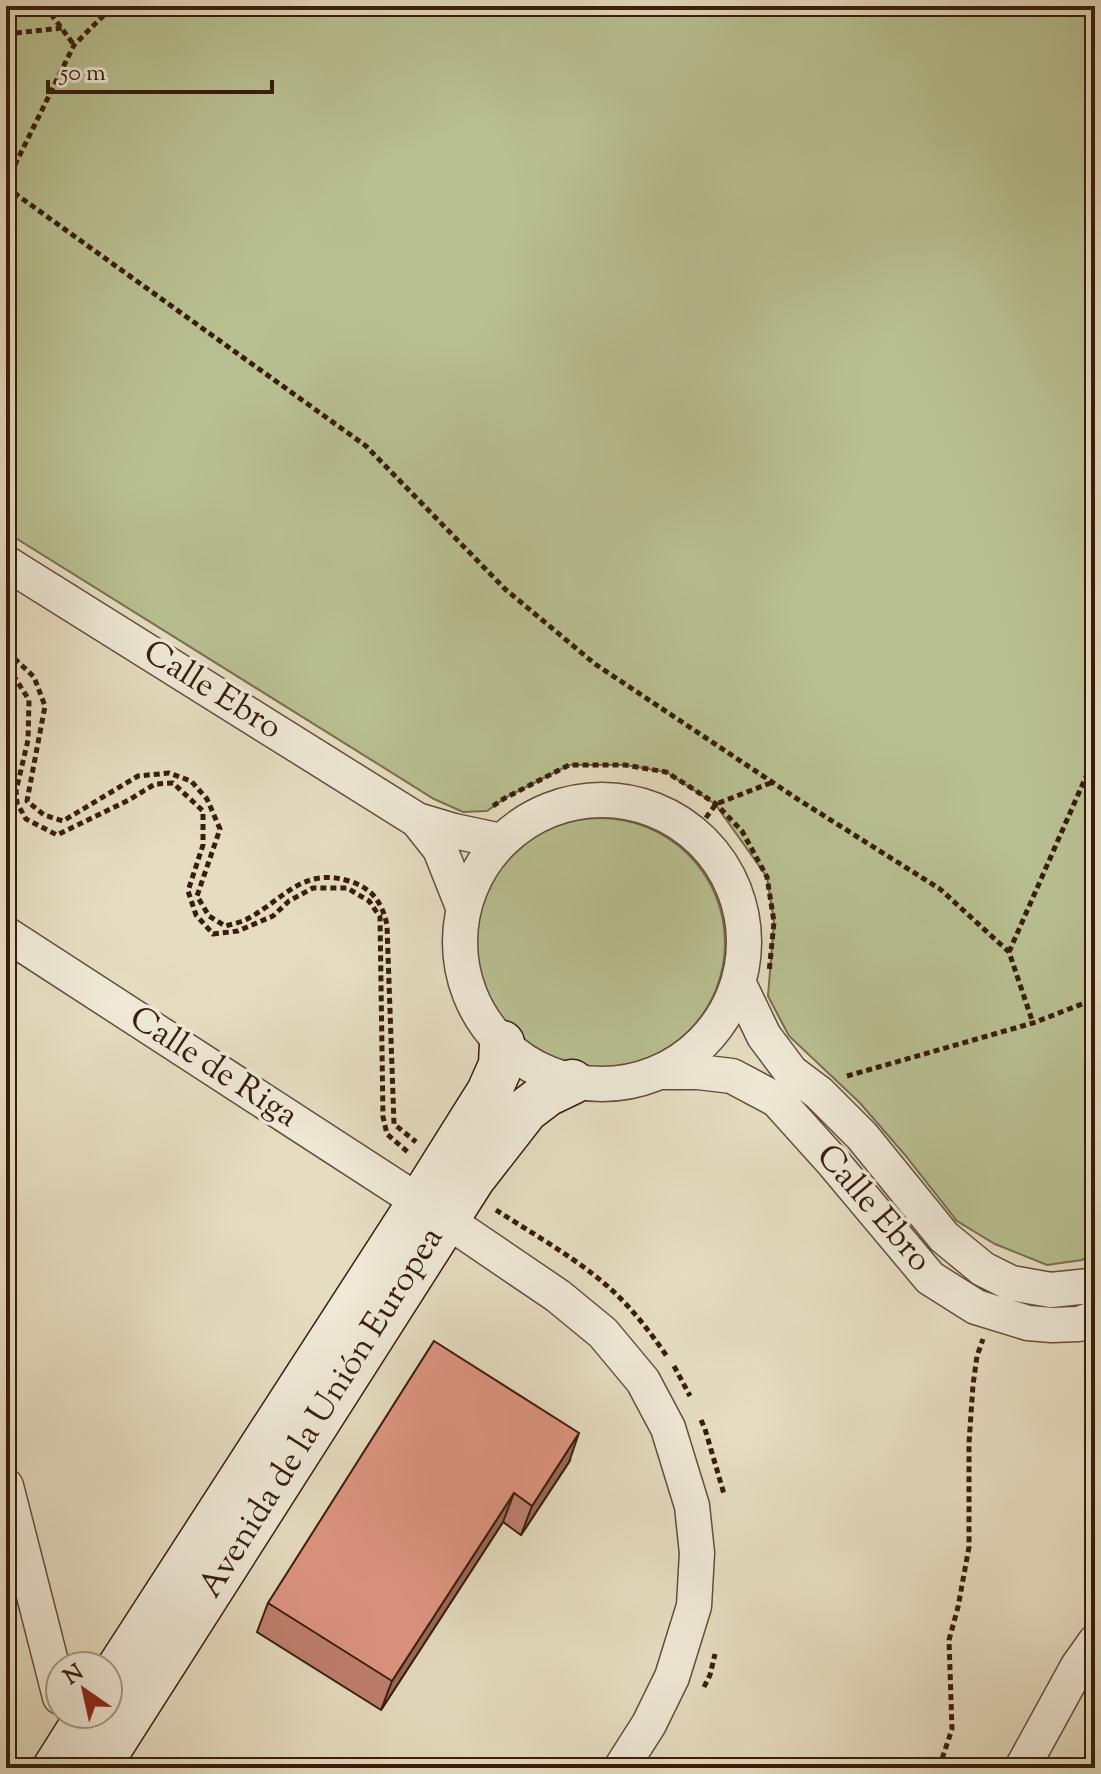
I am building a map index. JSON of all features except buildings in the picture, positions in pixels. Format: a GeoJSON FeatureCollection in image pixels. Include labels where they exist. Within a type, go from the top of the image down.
{"type":"FeatureCollection","features":[{"type":"Feature","properties":{"kind":"street","name":"Calle Ebro"},"geometry":{"type":"LineString","coordinates":[[6,563],[417,820],[454,831],[494,826]]}},
{"type":"Feature","properties":{"kind":"street"},"geometry":{"type":"LineString","coordinates":[[585,800],[633,802],[677,819],[694,834],[713,850],[736,891],[754,985],[696,1050],[662,1072],[618,1084],[572,1082],[529,1065],[494,1036],[470,997],[459,953],[463,907],[485,860],[494,826],[585,800]]}},
{"type":"Feature","properties":{"kind":"street","name":"Calle Ebro"},"geometry":{"type":"LineString","coordinates":[[417,820],[440,849],[463,907]]}},
{"type":"Feature","properties":{"kind":"street","name":"Calle de Riga"},"geometry":{"type":"LineString","coordinates":[[6,934],[450,1196],[558,1296],[603,1333],[643,1381],[668,1428],[692,1506],[697,1553],[694,1606],[672,1677],[649,1724],[621,1768]]}},
{"type":"Feature","properties":{"kind":"street","name":"Calle Ebro"},"geometry":{"type":"LineString","coordinates":[[754,985],[764,1036],[791,1072],[819,1093],[862,1136],[953,1245],[983,1269],[1011,1283],[1051,1290],[1095,1283]]}},
{"type":"Feature","properties":{"kind":"street","name":"Avenida de la Unión Europea"},"geometry":{"type":"LineString","coordinates":[[75,1741],[450,1196],[501,1065],[502,1043]]}},
{"type":"Feature","properties":{"kind":"street","name":"Calle Ebro"},"geometry":{"type":"LineString","coordinates":[[662,1072],[732,1076],[777,1100],[930,1278],[976,1307],[1028,1323],[1079,1324],[1095,1318]]}},
{"type":"Feature","properties":{"kind":"street","name":"Avenida de la Unión Europea"},"geometry":{"type":"LineString","coordinates":[[124,1662],[450,1196],[526,1110],[547,1094],[572,1082]]}},
{"type":"Feature","properties":{"kind":"street"},"geometry":{"type":"LineString","coordinates":[[6,1486],[48,1650]]}},
{"type":"Feature","properties":{"kind":"street"},"geometry":{"type":"LineString","coordinates":[[1022,1768],[1078,1666],[1095,1642]]}},
{"type":"Feature","properties":{"kind":"path"},"geometry":{"type":"LineString","coordinates":[[45,6],[74,45]]}},
{"type":"Feature","properties":{"kind":"path"},"geometry":{"type":"LineString","coordinates":[[113,6],[74,45],[6,185],[366,446],[505,589],[595,664],[940,889],[1009,952],[1033,1023]]}},
{"type":"Feature","properties":{"kind":"path"},"geometry":{"type":"LineString","coordinates":[[6,34],[62,28]]}},
{"type":"Feature","properties":{"kind":"path"},"geometry":{"type":"LineString","coordinates":[[6,653],[34,677],[45,706],[27,801],[44,815],[63,821],[138,776],[169,773],[191,781],[207,799],[220,829],[197,896],[209,916],[225,926],[247,920],[294,886],[328,877],[364,886],[383,907],[387,925],[394,1124],[420,1145],[450,1196]]}},
{"type":"Feature","properties":{"kind":"path"},"geometry":{"type":"LineString","coordinates":[[6,669],[10,670],[29,700],[28,740],[16,791],[17,803],[26,819],[57,835],[155,784],[173,783],[203,811],[203,845],[188,891],[196,915],[213,934],[238,931],[273,916],[289,901],[313,888],[347,888],[369,901],[380,917],[383,1117],[387,1134],[450,1196],[498,1211],[494,1190],[450,1196]]}},
{"type":"Feature","properties":{"kind":"path"},"geometry":{"type":"LineString","coordinates":[[1009,952],[1095,756]]}},
{"type":"Feature","properties":{"kind":"path"},"geometry":{"type":"LineString","coordinates":[[494,826],[505,798],[569,765],[625,765],[666,772],[716,804],[742,831],[767,877],[774,922],[754,985]]}},
{"type":"Feature","properties":{"kind":"path"},"geometry":{"type":"LineString","coordinates":[[694,834],[716,804],[773,782]]}},
{"type":"Feature","properties":{"kind":"path"},"geometry":{"type":"LineString","coordinates":[[835,1080],[1033,1023],[1095,999]]}},
{"type":"Feature","properties":{"kind":"path"},"geometry":{"type":"LineString","coordinates":[[939,1768],[952,1729],[949,1640],[969,1547],[969,1443],[977,1356],[992,1312]]}},
{"type":"Feature","properties":{"kind":"green space"},"geometry":{"type":"Polygon","coordinates":[[[6,6],[1095,6],[1095,1254],[1082,1260],[1047,1265],[995,1244],[957,1221],[860,1103],[789,1036],[768,996],[774,922],[767,877],[715,804],[666,772],[625,765],[569,765],[505,798],[487,811],[463,812],[434,799],[6,532],[6,6]]]}},
{"type":"Feature","properties":{"kind":"green space"},"geometry":{"type":"Polygon","coordinates":[[[588,818],[612,818],[648,827],[689,854],[716,895],[723,919],[723,967],[716,991],[689,1032],[648,1059],[612,1068],[588,1068],[552,1059],[511,1032],[484,991],[475,955],[475,931],[484,895],[511,854],[552,827],[588,818]]]}}]}
